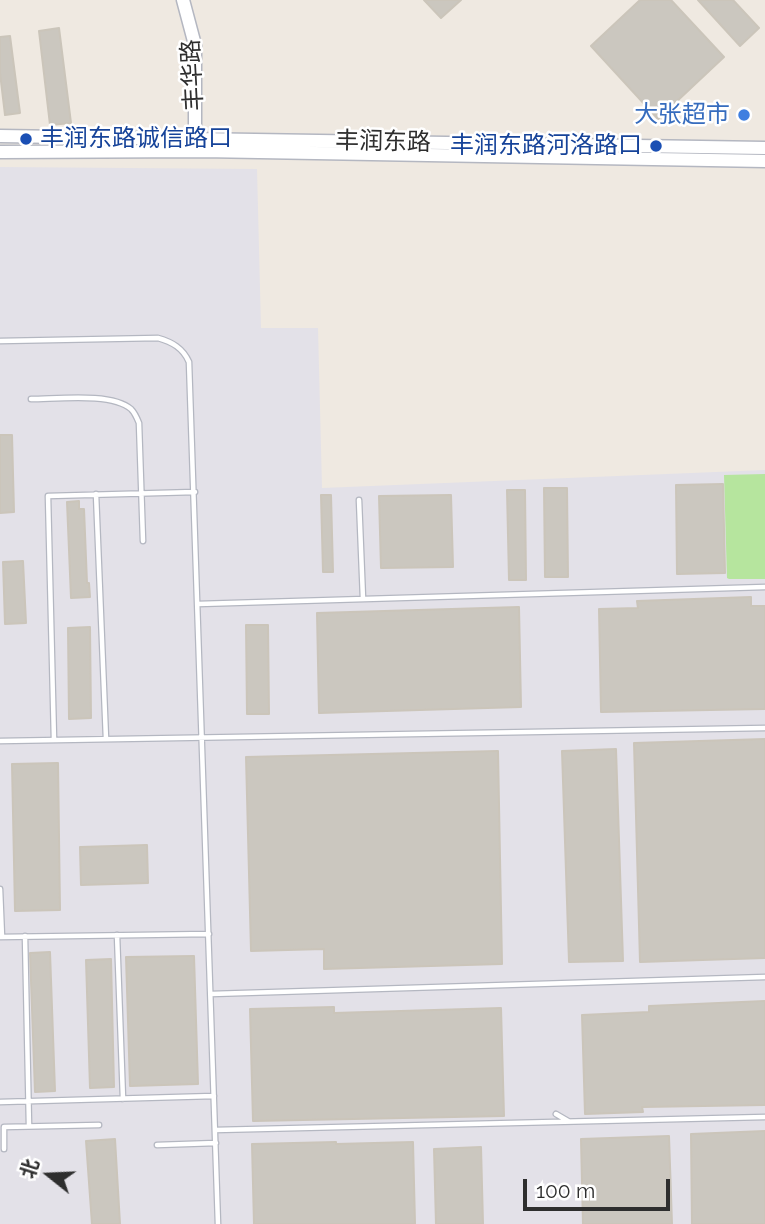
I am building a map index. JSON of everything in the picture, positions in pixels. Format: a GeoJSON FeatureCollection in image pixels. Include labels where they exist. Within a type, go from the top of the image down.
{"type":"FeatureCollection","features":[{"type":"Feature","properties":{"kind":"street","name":"丰华路"},"geometry":{"type":"LineString","coordinates":[[183,0],[195,45],[199,145]]}},
{"type":"Feature","properties":{"kind":"street","name":"丰华路"},"geometry":{"type":"LineString","coordinates":[[190,0],[202,45],[199,145]]}},
{"type":"Feature","properties":{"kind":"street","name":"丰润东路"},"geometry":{"type":"LineString","coordinates":[[0,136],[199,145],[765,161]]}},
{"type":"Feature","properties":{"kind":"street","name":"丰润东路"},"geometry":{"type":"LineString","coordinates":[[0,152],[199,145],[765,148]]}},
{"type":"Feature","properties":{"kind":"lane"},"geometry":{"type":"LineString","coordinates":[[0,341],[148,337],[166,340],[180,348],[189,362],[218,1224]]}},
{"type":"Feature","properties":{"kind":"lane"},"geometry":{"type":"LineString","coordinates":[[31,399],[108,400],[133,410],[139,424],[143,541]]}},
{"type":"Feature","properties":{"kind":"lane"},"geometry":{"type":"LineString","coordinates":[[54,740],[48,496],[195,492]]}},
{"type":"Feature","properties":{"kind":"lane"},"geometry":{"type":"LineString","coordinates":[[96,494],[106,739]]}},
{"type":"Feature","properties":{"kind":"lane"},"geometry":{"type":"LineString","coordinates":[[359,500],[363,599]]}},
{"type":"Feature","properties":{"kind":"lane"},"geometry":{"type":"LineString","coordinates":[[198,604],[765,587]]}},
{"type":"Feature","properties":{"kind":"lane"},"geometry":{"type":"LineString","coordinates":[[0,741],[765,728]]}},
{"type":"Feature","properties":{"kind":"lane"},"geometry":{"type":"LineString","coordinates":[[0,890],[1,937],[209,933]]}},
{"type":"Feature","properties":{"kind":"lane"},"geometry":{"type":"LineString","coordinates":[[117,935],[123,1099]]}},
{"type":"Feature","properties":{"kind":"lane"},"geometry":{"type":"LineString","coordinates":[[24,936],[30,1126]]}},
{"type":"Feature","properties":{"kind":"lane"},"geometry":{"type":"LineString","coordinates":[[211,994],[765,977]]}},
{"type":"Feature","properties":{"kind":"lane"},"geometry":{"type":"LineString","coordinates":[[0,1102],[214,1096]]}},
{"type":"Feature","properties":{"kind":"lane"},"geometry":{"type":"LineString","coordinates":[[556,1114],[569,1121]]}},
{"type":"Feature","properties":{"kind":"lane"},"geometry":{"type":"LineString","coordinates":[[215,1130],[765,1117]]}},
{"type":"Feature","properties":{"kind":"lane"},"geometry":{"type":"LineString","coordinates":[[4,1149],[4,1127],[99,1125]]}},
{"type":"Feature","properties":{"kind":"lane"},"geometry":{"type":"LineString","coordinates":[[157,1145],[215,1143]]}},
{"type":"Feature","properties":{"kind":"shaded area"},"geometry":{"type":"Polygon","coordinates":[[[0,167],[257,169],[261,328],[318,328],[322,488],[765,470],[765,1224],[0,1224],[0,167]]]}},
{"type":"Feature","properties":{"kind":"green space"},"geometry":{"type":"Polygon","coordinates":[[[765,474],[765,579],[729,579],[724,475],[765,474]]]}},
{"type":"Feature","properties":{"kind":"building"},"geometry":{"type":"Polygon","coordinates":[[[424,0],[461,0],[441,18],[424,0]]]}},
{"type":"Feature","properties":{"kind":"building"},"geometry":{"type":"Polygon","coordinates":[[[640,0],[671,0],[724,57],[658,119],[591,46],[640,0]]]}},
{"type":"Feature","properties":{"kind":"building"},"geometry":{"type":"Polygon","coordinates":[[[698,0],[733,0],[759,28],[740,46],[698,0]]]}},
{"type":"Feature","properties":{"kind":"building"},"geometry":{"type":"Polygon","coordinates":[[[59,28],[71,123],[50,125],[39,31],[59,28]]]}},
{"type":"Feature","properties":{"kind":"building"},"geometry":{"type":"Polygon","coordinates":[[[10,36],[20,113],[5,115],[0,73],[0,37],[10,36]]]}},
{"type":"Feature","properties":{"kind":"building"},"geometry":{"type":"Polygon","coordinates":[[[0,435],[12,435],[14,512],[0,513],[0,435]]]}},
{"type":"Feature","properties":{"kind":"building"},"geometry":{"type":"Polygon","coordinates":[[[723,484],[725,573],[677,574],[676,485],[723,484]]]}},
{"type":"Feature","properties":{"kind":"building"},"geometry":{"type":"Polygon","coordinates":[[[544,488],[567,488],[568,577],[545,577],[544,488]]]}},
{"type":"Feature","properties":{"kind":"building"},"geometry":{"type":"Polygon","coordinates":[[[507,490],[525,490],[526,580],[509,580],[507,490]]]}},
{"type":"Feature","properties":{"kind":"building"},"geometry":{"type":"Polygon","coordinates":[[[321,495],[331,495],[333,572],[323,572],[321,495]]]}},
{"type":"Feature","properties":{"kind":"building"},"geometry":{"type":"Polygon","coordinates":[[[451,495],[453,567],[381,568],[379,496],[451,495]]]}},
{"type":"Feature","properties":{"kind":"building"},"geometry":{"type":"Polygon","coordinates":[[[79,501],[79,509],[84,509],[90,597],[71,598],[67,502],[79,501]]]}},
{"type":"Feature","properties":{"kind":"building"},"geometry":{"type":"Polygon","coordinates":[[[23,561],[26,623],[5,624],[3,562],[23,561]]]}},
{"type":"Feature","properties":{"kind":"building"},"geometry":{"type":"Polygon","coordinates":[[[751,597],[751,606],[765,606],[765,709],[601,712],[599,609],[638,608],[637,601],[751,597]]]}},
{"type":"Feature","properties":{"kind":"building"},"geometry":{"type":"Polygon","coordinates":[[[519,607],[521,707],[319,713],[317,613],[519,607]]]}},
{"type":"Feature","properties":{"kind":"building"},"geometry":{"type":"Polygon","coordinates":[[[246,625],[268,625],[269,714],[247,714],[246,625]]]}},
{"type":"Feature","properties":{"kind":"building"},"geometry":{"type":"Polygon","coordinates":[[[90,627],[91,718],[69,719],[68,628],[90,627]]]}},
{"type":"Feature","properties":{"kind":"building"},"geometry":{"type":"Polygon","coordinates":[[[765,739],[765,958],[640,962],[634,743],[765,739]]]}},
{"type":"Feature","properties":{"kind":"building"},"geometry":{"type":"Polygon","coordinates":[[[616,749],[623,961],[569,962],[562,751],[616,749]]]}},
{"type":"Feature","properties":{"kind":"building"},"geometry":{"type":"Polygon","coordinates":[[[498,751],[502,964],[324,969],[324,949],[251,951],[246,757],[498,751]]]}},
{"type":"Feature","properties":{"kind":"building"},"geometry":{"type":"Polygon","coordinates":[[[58,763],[60,910],[15,911],[12,764],[58,763]]]}},
{"type":"Feature","properties":{"kind":"building"},"geometry":{"type":"Polygon","coordinates":[[[147,845],[148,883],[81,885],[80,847],[147,845]]]}},
{"type":"Feature","properties":{"kind":"building"},"geometry":{"type":"Polygon","coordinates":[[[50,952],[55,1091],[35,1092],[30,953],[50,952]]]}},
{"type":"Feature","properties":{"kind":"building"},"geometry":{"type":"Polygon","coordinates":[[[194,956],[198,1084],[130,1086],[126,957],[194,956]]]}},
{"type":"Feature","properties":{"kind":"building"},"geometry":{"type":"Polygon","coordinates":[[[111,959],[114,1087],[90,1088],[86,960],[111,959]]]}},
{"type":"Feature","properties":{"kind":"building"},"geometry":{"type":"Polygon","coordinates":[[[765,1001],[765,1105],[642,1107],[643,1112],[585,1114],[582,1015],[649,1012],[649,1006],[765,1001]]]}},
{"type":"Feature","properties":{"kind":"building"},"geometry":{"type":"Polygon","coordinates":[[[334,1007],[334,1013],[501,1008],[504,1116],[253,1121],[250,1009],[334,1007]]]}},
{"type":"Feature","properties":{"kind":"building"},"geometry":{"type":"Polygon","coordinates":[[[765,1131],[765,1224],[692,1224],[691,1134],[765,1131]]]}},
{"type":"Feature","properties":{"kind":"building"},"geometry":{"type":"Polygon","coordinates":[[[669,1136],[672,1224],[583,1224],[581,1139],[669,1136]]]}},
{"type":"Feature","properties":{"kind":"building"},"geometry":{"type":"Polygon","coordinates":[[[115,1139],[120,1224],[92,1224],[86,1141],[115,1139]]]}},
{"type":"Feature","properties":{"kind":"building"},"geometry":{"type":"Polygon","coordinates":[[[413,1142],[415,1224],[254,1224],[252,1144],[413,1142]]]}},
{"type":"Feature","properties":{"kind":"building"},"geometry":{"type":"Polygon","coordinates":[[[481,1147],[483,1224],[436,1224],[434,1149],[481,1147]]]}},
{"type":"Feature","properties":{"kind":"place","name":"大张超市"},"geometry":{"type":"Point","coordinates":[744,115]}},
{"type":"Feature","properties":{"kind":"place","name":"丰润东路诚信路口"},"geometry":{"type":"Point","coordinates":[26,139]}},
{"type":"Feature","properties":{"kind":"place","name":"丰润东路河洛路口"},"geometry":{"type":"Point","coordinates":[656,146]}}]}
